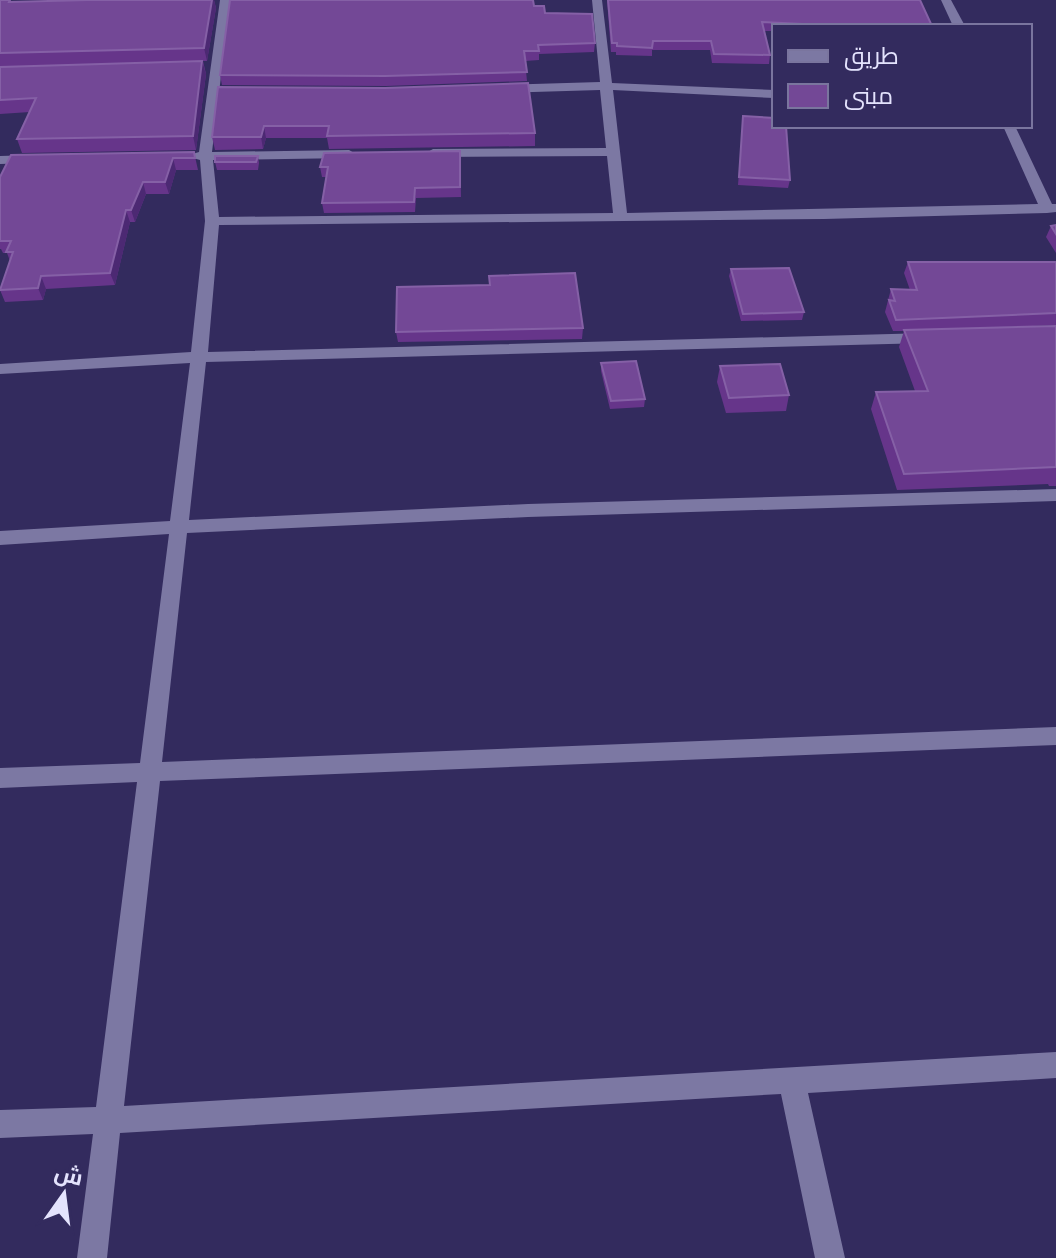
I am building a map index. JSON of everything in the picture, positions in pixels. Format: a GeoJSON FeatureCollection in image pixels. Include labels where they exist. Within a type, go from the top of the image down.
{"type":"FeatureCollection","features":[{"type":"Feature","properties":{"kind":"street"},"geometry":{"type":"LineString","coordinates":[[92,1258],[199,357],[212,221],[206,156],[219,92],[208,68],[225,0]]}},
{"type":"Feature","properties":{"kind":"street"},"geometry":{"type":"LineString","coordinates":[[597,0],[620,217]]}},
{"type":"Feature","properties":{"kind":"street"},"geometry":{"type":"LineString","coordinates":[[946,0],[958,24]]}},
{"type":"Feature","properties":{"kind":"street"},"geometry":{"type":"LineString","coordinates":[[495,90],[604,86],[772,94]]}},
{"type":"Feature","properties":{"kind":"street"},"geometry":{"type":"LineString","coordinates":[[212,221],[1052,208],[1010,128]]}},
{"type":"Feature","properties":{"kind":"street"},"geometry":{"type":"LineString","coordinates":[[425,153],[613,152]]}},
{"type":"Feature","properties":{"kind":"street"},"geometry":{"type":"LineString","coordinates":[[174,156],[363,154]]}},
{"type":"Feature","properties":{"kind":"street"},"geometry":{"type":"LineString","coordinates":[[0,160],[48,159]]}},
{"type":"Feature","properties":{"kind":"street"},"geometry":{"type":"LineString","coordinates":[[0,369],[199,357],[945,338]]}},
{"type":"Feature","properties":{"kind":"street"},"geometry":{"type":"LineString","coordinates":[[0,538],[181,526],[684,503],[1056,495]]}},
{"type":"Feature","properties":{"kind":"street"},"geometry":{"type":"LineString","coordinates":[[0,778],[1056,736]]}},
{"type":"Feature","properties":{"kind":"street"},"geometry":{"type":"LineString","coordinates":[[0,1124],[1056,1065]]}},
{"type":"Feature","properties":{"kind":"street"},"geometry":{"type":"LineString","coordinates":[[792,1081],[830,1258]]}},
{"type":"Feature","properties":{"kind":"building"},"geometry":{"type":"Polygon","coordinates":[[[0,0],[212,0],[204,48],[0,53],[0,0]]]}},
{"type":"Feature","properties":{"kind":"building"},"geometry":{"type":"Polygon","coordinates":[[[230,0],[533,0],[534,6],[544,6],[545,13],[592,14],[595,43],[538,45],[539,51],[524,51],[527,72],[385,76],[220,75],[230,0]]]}},
{"type":"Feature","properties":{"kind":"building"},"geometry":{"type":"Polygon","coordinates":[[[608,0],[920,0],[931,24],[762,22],[770,55],[714,54],[711,41],[653,41],[652,48],[612,43],[608,0]]]}},
{"type":"Feature","properties":{"kind":"building"},"geometry":{"type":"Polygon","coordinates":[[[202,61],[193,136],[17,139],[36,98],[0,100],[0,67],[202,61]]]}},
{"type":"Feature","properties":{"kind":"building"},"geometry":{"type":"Polygon","coordinates":[[[528,83],[535,133],[327,136],[329,126],[264,126],[261,137],[212,137],[218,87],[385,88],[528,83]]]}},
{"type":"Feature","properties":{"kind":"building"},"geometry":{"type":"Polygon","coordinates":[[[743,116],[772,118],[772,128],[786,128],[790,180],[739,177],[743,116]]]}},
{"type":"Feature","properties":{"kind":"building"},"geometry":{"type":"Polygon","coordinates":[[[460,151],[460,187],[415,188],[414,202],[322,203],[328,167],[320,167],[324,153],[460,151]]]}},
{"type":"Feature","properties":{"kind":"building"},"geometry":{"type":"Polygon","coordinates":[[[194,152],[195,158],[173,158],[165,182],[143,182],[131,210],[126,210],[110,273],[41,276],[38,288],[0,290],[13,252],[6,252],[11,241],[0,241],[0,177],[11,155],[194,152]]]}},
{"type":"Feature","properties":{"kind":"building"},"geometry":{"type":"Polygon","coordinates":[[[215,156],[258,156],[256,162],[215,162],[215,156]]]}},
{"type":"Feature","properties":{"kind":"building"},"geometry":{"type":"Polygon","coordinates":[[[908,262],[1056,262],[1056,313],[896,320],[889,300],[895,301],[891,289],[917,290],[908,262]]]}},
{"type":"Feature","properties":{"kind":"building"},"geometry":{"type":"Polygon","coordinates":[[[789,268],[804,312],[743,314],[731,269],[789,268]]]}},
{"type":"Feature","properties":{"kind":"building"},"geometry":{"type":"Polygon","coordinates":[[[575,273],[583,328],[396,332],[397,287],[490,285],[489,276],[575,273]]]}},
{"type":"Feature","properties":{"kind":"building"},"geometry":{"type":"Polygon","coordinates":[[[1056,326],[1056,467],[904,474],[876,392],[928,391],[904,330],[1056,326]]]}},
{"type":"Feature","properties":{"kind":"building"},"geometry":{"type":"Polygon","coordinates":[[[636,361],[645,399],[611,401],[601,363],[636,361]]]}},
{"type":"Feature","properties":{"kind":"building"},"geometry":{"type":"Polygon","coordinates":[[[780,364],[789,395],[729,398],[720,366],[780,364]]]}}]}
